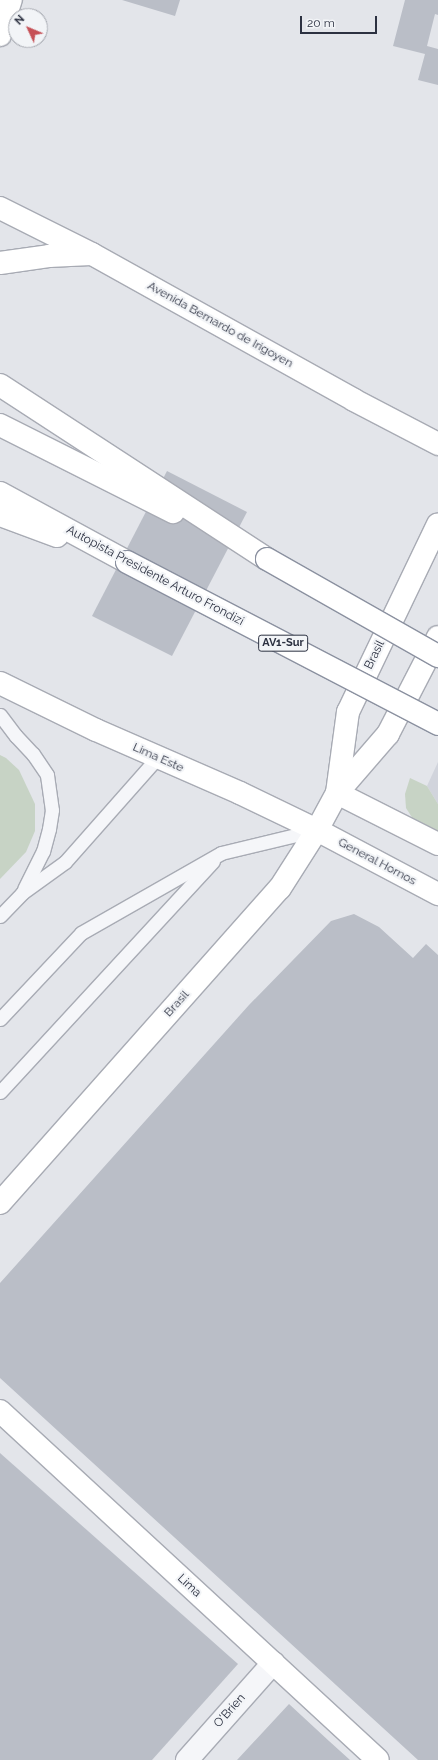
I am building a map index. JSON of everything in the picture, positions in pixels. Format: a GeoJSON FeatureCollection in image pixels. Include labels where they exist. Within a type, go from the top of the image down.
{"type":"FeatureCollection","features":[{"type":"Feature","properties":{"kind":"main road"},"geometry":{"type":"LineString","coordinates":[[0,35],[11,0]]}},
{"type":"Feature","properties":{"kind":"main road","name":"Avenida Bernardo de Irigoyen"},"geometry":{"type":"LineString","coordinates":[[0,208],[92,254],[354,400],[438,444]]}},
{"type":"Feature","properties":{"kind":"main road"},"geometry":{"type":"LineString","coordinates":[[0,263],[49,256],[92,254]]}},
{"type":"Feature","properties":{"kind":"main road"},"geometry":{"type":"LineString","coordinates":[[0,385],[267,559]]}},
{"type":"Feature","properties":{"kind":"main road"},"geometry":{"type":"LineString","coordinates":[[0,425],[267,559],[438,656]]}},
{"type":"Feature","properties":{"kind":"main road","name":"Autopista Presidente Arturo Frondizi"},"geometry":{"type":"LineString","coordinates":[[0,492],[127,562],[438,724]]}},
{"type":"Feature","properties":{"kind":"main road"},"geometry":{"type":"LineString","coordinates":[[0,515],[127,562]]}},
{"type":"Feature","properties":{"kind":"main road","name":"Brasil"},"geometry":{"type":"LineString","coordinates":[[337,793],[348,712],[438,524]]}},
{"type":"Feature","properties":{"kind":"main road","name":"Brasil"},"geometry":{"type":"LineString","coordinates":[[0,1203],[280,888],[317,830],[337,793],[388,734],[438,637]]}},
{"type":"Feature","properties":{"kind":"main road","name":"Lima Este"},"geometry":{"type":"LineString","coordinates":[[0,683],[96,730],[240,793],[317,830]]}},
{"type":"Feature","properties":{"kind":"main road"},"geometry":{"type":"LineString","coordinates":[[337,793],[438,844]]}},
{"type":"Feature","properties":{"kind":"main road","name":"General Hornos"},"geometry":{"type":"LineString","coordinates":[[317,830],[438,894]]}},
{"type":"Feature","properties":{"kind":"main road","name":"Lima"},"geometry":{"type":"LineString","coordinates":[[0,1411],[378,1760]]}},
{"type":"Feature","properties":{"kind":"street","name":"O'Brien"},"geometry":{"type":"LineString","coordinates":[[187,1760],[273,1663]]}},
{"type":"Feature","properties":{"kind":"lane"},"geometry":{"type":"LineString","coordinates":[[0,715],[16,736],[33,754],[47,775],[52,810],[43,851],[22,893]]}},
{"type":"Feature","properties":{"kind":"lane"},"geometry":{"type":"LineString","coordinates":[[0,916],[22,893],[65,862],[158,757]]}},
{"type":"Feature","properties":{"kind":"lane"},"geometry":{"type":"LineString","coordinates":[[0,1019],[81,933],[221,852],[317,830]]}},
{"type":"Feature","properties":{"kind":"lane"},"geometry":{"type":"LineString","coordinates":[[0,1092],[221,852]]}},
{"type":"Feature","properties":{"kind":"shaded area"},"geometry":{"type":"Polygon","coordinates":[[[438,762],[438,804],[427,786],[438,762]]]}},
{"type":"Feature","properties":{"kind":"green space"},"geometry":{"type":"Polygon","coordinates":[[[0,755],[6,758],[19,770],[35,804],[35,831],[26,852],[0,879],[0,755]]]}},
{"type":"Feature","properties":{"kind":"green space"},"geometry":{"type":"Polygon","coordinates":[[[410,778],[427,786],[438,804],[438,831],[413,819],[406,808],[405,794],[410,778]]]}},
{"type":"Feature","properties":{"kind":"building"},"geometry":{"type":"Polygon","coordinates":[[[122,0],[180,0],[175,16],[122,0]]]}},
{"type":"Feature","properties":{"kind":"building"},"geometry":{"type":"Polygon","coordinates":[[[405,0],[438,0],[438,15],[435,14],[427,46],[438,49],[438,85],[418,80],[425,54],[393,46],[405,0]]]}},
{"type":"Feature","properties":{"kind":"building"},"geometry":{"type":"Polygon","coordinates":[[[167,471],[247,512],[172,656],[92,616],[167,471]]]}},
{"type":"Feature","properties":{"kind":"building"},"geometry":{"type":"Polygon","coordinates":[[[354,914],[379,927],[413,958],[426,944],[438,955],[438,1760],[418,1760],[0,1378],[0,1283],[249,1005],[331,921],[354,914]]]}},
{"type":"Feature","properties":{"kind":"building"},"geometry":{"type":"Polygon","coordinates":[[[0,1453],[238,1664],[152,1760],[0,1760],[0,1453]]]}},
{"type":"Feature","properties":{"kind":"building"},"geometry":{"type":"Polygon","coordinates":[[[289,1704],[329,1741],[350,1760],[237,1760],[289,1704]]]}}]}
